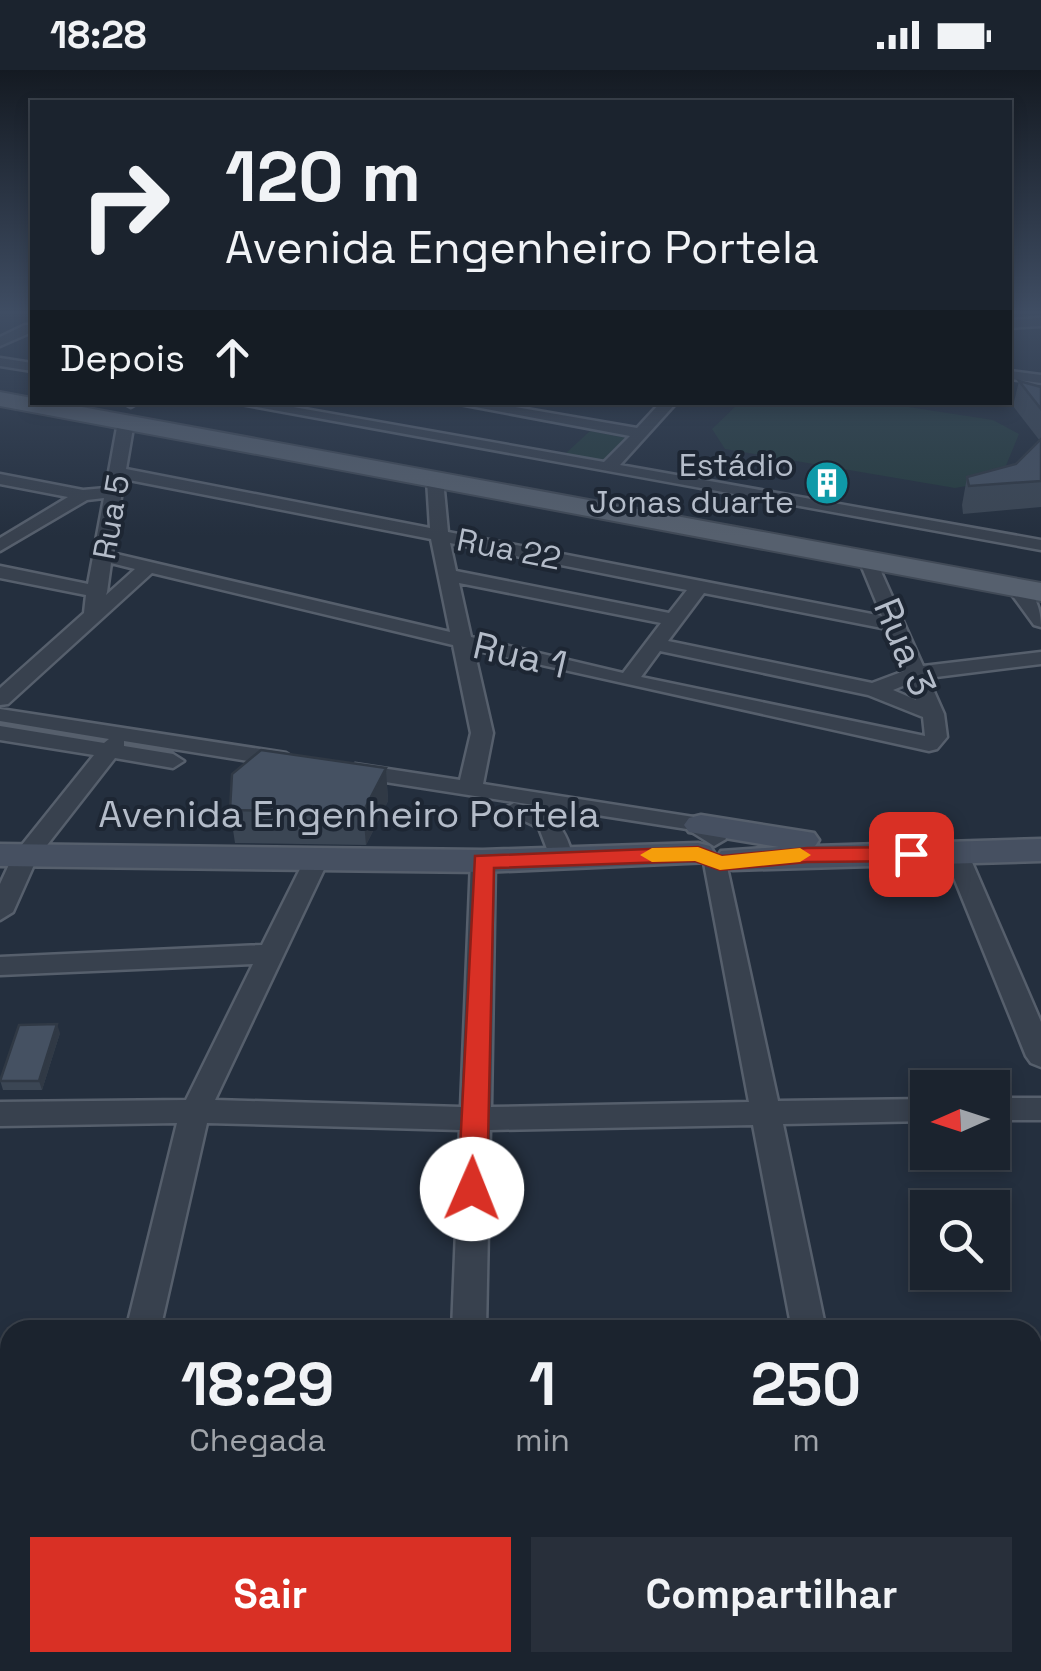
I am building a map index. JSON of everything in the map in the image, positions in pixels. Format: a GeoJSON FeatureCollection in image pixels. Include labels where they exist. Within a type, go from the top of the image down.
{"type":"FeatureCollection","features":[{"type":"Feature","properties":{"kind":"main road"},"geometry":{"type":"LineString","coordinates":[[0,398],[30,400]]}},
{"type":"Feature","properties":{"kind":"main road"},"geometry":{"type":"LineString","coordinates":[[103,405],[235,412],[397,462],[435,480],[1041,568]]}},
{"type":"Feature","properties":{"kind":"main road"},"geometry":{"type":"LineString","coordinates":[[129,407],[397,462],[708,519],[868,560],[1028,590]]}},
{"type":"Feature","properties":{"kind":"street"},"geometry":{"type":"LineString","coordinates":[[265,405],[1041,546]]}},
{"type":"Feature","properties":{"kind":"street"},"geometry":{"type":"LineString","coordinates":[[492,405],[528,408],[641,433]]}},
{"type":"Feature","properties":{"kind":"street"},"geometry":{"type":"LineString","coordinates":[[608,468],[667,405]]}},
{"type":"Feature","properties":{"kind":"street","name":"Rua 5"},"geometry":{"type":"LineString","coordinates":[[96,602],[129,407]]}},
{"type":"Feature","properties":{"kind":"street","name":"Rua 22"},"geometry":{"type":"LineString","coordinates":[[120,473],[897,625]]}},
{"type":"Feature","properties":{"kind":"street"},"geometry":{"type":"LineString","coordinates":[[0,479],[82,496],[114,492]]}},
{"type":"Feature","properties":{"kind":"street"},"geometry":{"type":"LineString","coordinates":[[435,480],[439,536],[482,733],[470,788]]}},
{"type":"Feature","properties":{"kind":"street"},"geometry":{"type":"LineString","coordinates":[[0,546],[82,496]]}},
{"type":"Feature","properties":{"kind":"street"},"geometry":{"type":"LineString","coordinates":[[446,572],[502,548]]}},
{"type":"Feature","properties":{"kind":"street","name":"Rua 1"},"geometry":{"type":"LineString","coordinates":[[103,556],[912,744],[929,744],[936,737]]}},
{"type":"Feature","properties":{"kind":"street","name":"Rua 3"},"geometry":{"type":"LineString","coordinates":[[868,560],[933,714],[936,737]]}},
{"type":"Feature","properties":{"kind":"street","name":"Rua 5"},"geometry":{"type":"LineString","coordinates":[[0,698],[96,602],[148,567]]}},
{"type":"Feature","properties":{"kind":"street"},"geometry":{"type":"LineString","coordinates":[[0,572],[96,602]]}},
{"type":"Feature","properties":{"kind":"street"},"geometry":{"type":"LineString","coordinates":[[446,572],[673,620]]}},
{"type":"Feature","properties":{"kind":"street"},"geometry":{"type":"LineString","coordinates":[[628,680],[700,586]]}},
{"type":"Feature","properties":{"kind":"street"},"geometry":{"type":"LineString","coordinates":[[1028,590],[1041,621]]}},
{"type":"Feature","properties":{"kind":"street"},"geometry":{"type":"LineString","coordinates":[[656,644],[874,690],[933,714]]}},
{"type":"Feature","properties":{"kind":"street"},"geometry":{"type":"LineString","coordinates":[[874,690],[917,673],[1041,658]]}},
{"type":"Feature","properties":{"kind":"street"},"geometry":{"type":"LineString","coordinates":[[0,715],[115,744]]}},
{"type":"Feature","properties":{"kind":"street"},"geometry":{"type":"LineString","coordinates":[[0,733],[470,788],[716,848],[1041,850]]}},
{"type":"Feature","properties":{"kind":"street"},"geometry":{"type":"LineString","coordinates":[[0,912],[12,856],[115,744]]}},
{"type":"Feature","properties":{"kind":"street"},"geometry":{"type":"LineString","coordinates":[[321,773],[542,814],[555,829],[561,857]]}},
{"type":"Feature","properties":{"kind":"street"},"geometry":{"type":"LineString","coordinates":[[716,848],[1041,829]]}},
{"type":"Feature","properties":{"kind":"street"},"geometry":{"type":"LineString","coordinates":[[716,848],[807,1320]]}},
{"type":"Feature","properties":{"kind":"street","name":"Avenida Engenheiro Portela"},"geometry":{"type":"LineString","coordinates":[[12,856],[483,861],[716,848]]}},
{"type":"Feature","properties":{"kind":"street"},"geometry":{"type":"LineString","coordinates":[[956,852],[1041,1056]]}},
{"type":"Feature","properties":{"kind":"street"},"geometry":{"type":"LineString","coordinates":[[469,1320],[483,861]]}},
{"type":"Feature","properties":{"kind":"street"},"geometry":{"type":"LineString","coordinates":[[145,1320],[195,1111],[316,862]]}},
{"type":"Feature","properties":{"kind":"street"},"geometry":{"type":"LineString","coordinates":[[0,966],[271,954]]}},
{"type":"Feature","properties":{"kind":"street"},"geometry":{"type":"LineString","coordinates":[[1010,1109],[1041,1108]]}},
{"type":"Feature","properties":{"kind":"street"},"geometry":{"type":"LineString","coordinates":[[0,1114],[195,1111],[474,1118],[910,1110]]}},
{"type":"Feature","properties":{"kind":"green space"},"geometry":{"type":"Polygon","coordinates":[[[737,405],[896,405],[993,420],[1019,434],[1000,480],[955,488],[725,449],[712,429],[737,405]]]}},
{"type":"Feature","properties":{"kind":"green space"},"geometry":{"type":"Polygon","coordinates":[[[590,431],[626,438],[602,462],[565,454],[590,431]]]}},
{"type":"Feature","properties":{"kind":"building"},"geometry":{"type":"Polygon","coordinates":[[[1023,387],[1041,387],[1041,409],[1023,387]]]}},
{"type":"Feature","properties":{"kind":"building"},"geometry":{"type":"Polygon","coordinates":[[[1041,439],[1041,481],[969,486],[967,477],[1016,464],[1041,439]]]}},
{"type":"Feature","properties":{"kind":"building"},"geometry":{"type":"Polygon","coordinates":[[[261,750],[386,768],[363,812],[230,810],[232,774],[261,750]]]}},
{"type":"Feature","properties":{"kind":"building"},"geometry":{"type":"Polygon","coordinates":[[[57,1024],[39,1081],[0,1081],[19,1025],[57,1024]]]}},
{"type":"Feature","properties":{"kind":"slow traffic"},"geometry":{"type":"LineString","coordinates":[[652,855],[698,854],[704,860],[720,863],[800,855]]}},
{"type":"Feature","properties":{"kind":"place","name":"Estádio Jonas duarte"},"geometry":{"type":"Point","coordinates":[827,483]}},
{"type":"Feature","properties":{"kind":"route"},"geometry":{"type":"LineString","coordinates":[[472,1189],[483,861],[698,854],[704,860],[720,863],[807,855],[911,854]]}}]}
